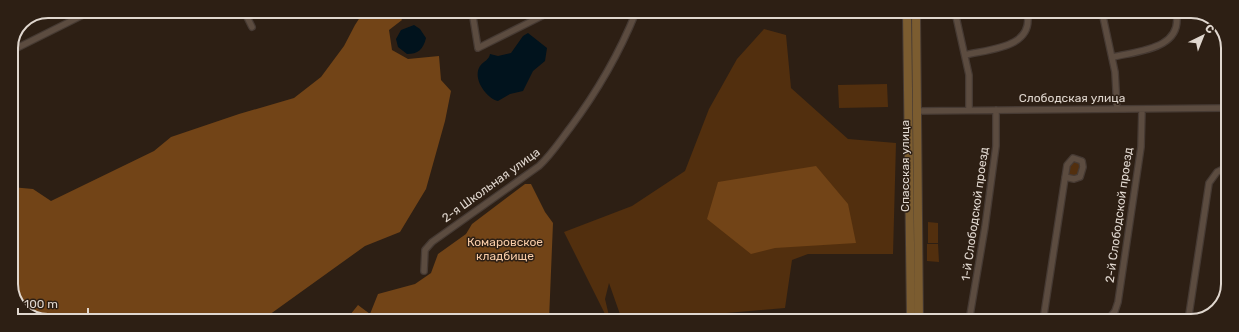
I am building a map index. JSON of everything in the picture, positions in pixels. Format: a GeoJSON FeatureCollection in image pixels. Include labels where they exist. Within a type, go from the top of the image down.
{"type":"FeatureCollection","features":[{"type":"Feature","properties":{"kind":"street"},"geometry":{"type":"LineString","coordinates":[[18,47],[77,18]]}},
{"type":"Feature","properties":{"kind":"street"},"geometry":{"type":"LineString","coordinates":[[248,18],[252,27]]}},
{"type":"Feature","properties":{"kind":"street"},"geometry":{"type":"LineString","coordinates":[[473,18],[478,48],[538,18]]}},
{"type":"Feature","properties":{"kind":"street","name":"2-я Школьная улица"},"geometry":{"type":"LineString","coordinates":[[424,271],[425,250],[432,242],[539,166],[548,157],[585,107],[609,70],[633,18]]}},
{"type":"Feature","properties":{"kind":"street","name":"Спасская улица"},"geometry":{"type":"LineString","coordinates":[[907,18],[914,314]]}},
{"type":"Feature","properties":{"kind":"street","name":"Спасская улица"},"geometry":{"type":"LineString","coordinates":[[914,314],[917,111],[916,18]]}},
{"type":"Feature","properties":{"kind":"street"},"geometry":{"type":"LineString","coordinates":[[956,18],[969,76],[969,110]]}},
{"type":"Feature","properties":{"kind":"street"},"geometry":{"type":"LineString","coordinates":[[965,55],[1018,41],[1027,29],[1029,18]]}},
{"type":"Feature","properties":{"kind":"street"},"geometry":{"type":"LineString","coordinates":[[1103,18],[1113,57],[1117,108]]}},
{"type":"Feature","properties":{"kind":"street"},"geometry":{"type":"LineString","coordinates":[[1113,57],[1165,43],[1175,31],[1177,18]]}},
{"type":"Feature","properties":{"kind":"street"},"geometry":{"type":"LineString","coordinates":[[907,47],[916,47]]}},
{"type":"Feature","properties":{"kind":"street","name":"Слободская улица"},"geometry":{"type":"LineString","coordinates":[[917,111],[1221,108]]}},
{"type":"Feature","properties":{"kind":"street","name":"2-й Слободской проезд"},"geometry":{"type":"LineString","coordinates":[[1113,314],[1118,302],[1141,147],[1142,109]]}},
{"type":"Feature","properties":{"kind":"street","name":"1-й Слободской проезд"},"geometry":{"type":"LineString","coordinates":[[969,314],[985,227],[996,146],[996,110]]}},
{"type":"Feature","properties":{"kind":"street"},"geometry":{"type":"LineString","coordinates":[[1189,314],[1209,183],[1217,172],[1221,170]]}},
{"type":"Feature","properties":{"kind":"street"},"geometry":{"type":"LineString","coordinates":[[1045,314],[1065,177]]}},
{"type":"Feature","properties":{"kind":"shaded area"},"geometry":{"type":"Polygon","coordinates":[[[764,29],[786,35],[791,88],[848,139],[896,143],[893,254],[808,254],[792,260],[785,308],[715,314],[620,314],[609,283],[605,299],[609,314],[605,314],[564,232],[632,206],[685,171],[709,109],[737,59],[764,29]]]}},
{"type":"Feature","properties":{"kind":"shaded area"},"geometry":{"type":"Polygon","coordinates":[[[887,84],[888,107],[839,108],[838,85],[887,84]]]}},
{"type":"Feature","properties":{"kind":"shaded area"},"geometry":{"type":"Polygon","coordinates":[[[1070,161],[1078,161],[1080,163],[1078,173],[1075,176],[1069,175],[1068,172],[1070,161]]]}},
{"type":"Feature","properties":{"kind":"shaded area"},"geometry":{"type":"Polygon","coordinates":[[[928,222],[938,223],[938,243],[928,243],[928,222]]]}},
{"type":"Feature","properties":{"kind":"shaded area"},"geometry":{"type":"Polygon","coordinates":[[[927,244],[938,244],[939,262],[927,261],[927,244]]]}},
{"type":"Feature","properties":{"kind":"green space"},"geometry":{"type":"Polygon","coordinates":[[[360,18],[401,18],[402,20],[389,30],[392,50],[408,59],[439,56],[441,80],[451,91],[445,121],[426,189],[400,232],[365,246],[270,314],[48,314],[33,310],[25,304],[20,296],[18,286],[18,188],[33,189],[51,201],[154,151],[171,137],[239,114],[294,98],[321,77],[344,46],[360,18]]]}},
{"type":"Feature","properties":{"kind":"green space"},"geometry":{"type":"Polygon","coordinates":[[[816,166],[848,204],[856,243],[775,248],[751,254],[707,219],[718,182],[816,166]]]}},
{"type":"Feature","properties":{"kind":"green space","name":"Комаровское кладбище"},"geometry":{"type":"Polygon","coordinates":[[[525,184],[531,184],[545,212],[553,223],[549,314],[370,314],[378,294],[415,284],[431,273],[438,254],[466,234],[472,224],[525,184]]]}},
{"type":"Feature","properties":{"kind":"green space","name":"Комаровское кладбище"},"geometry":{"type":"Polygon","coordinates":[[[358,305],[370,314],[351,314],[358,305]]]}},
{"type":"Feature","properties":{"kind":"water"},"geometry":{"type":"Polygon","coordinates":[[[414,25],[420,29],[426,38],[420,50],[407,54],[398,47],[396,39],[401,30],[414,25]]]}},
{"type":"Feature","properties":{"kind":"water"},"geometry":{"type":"Polygon","coordinates":[[[528,33],[547,48],[545,61],[533,71],[523,91],[510,94],[498,101],[493,99],[485,92],[479,82],[478,71],[480,66],[490,54],[498,56],[511,53],[523,36],[528,33]]]}}]}
